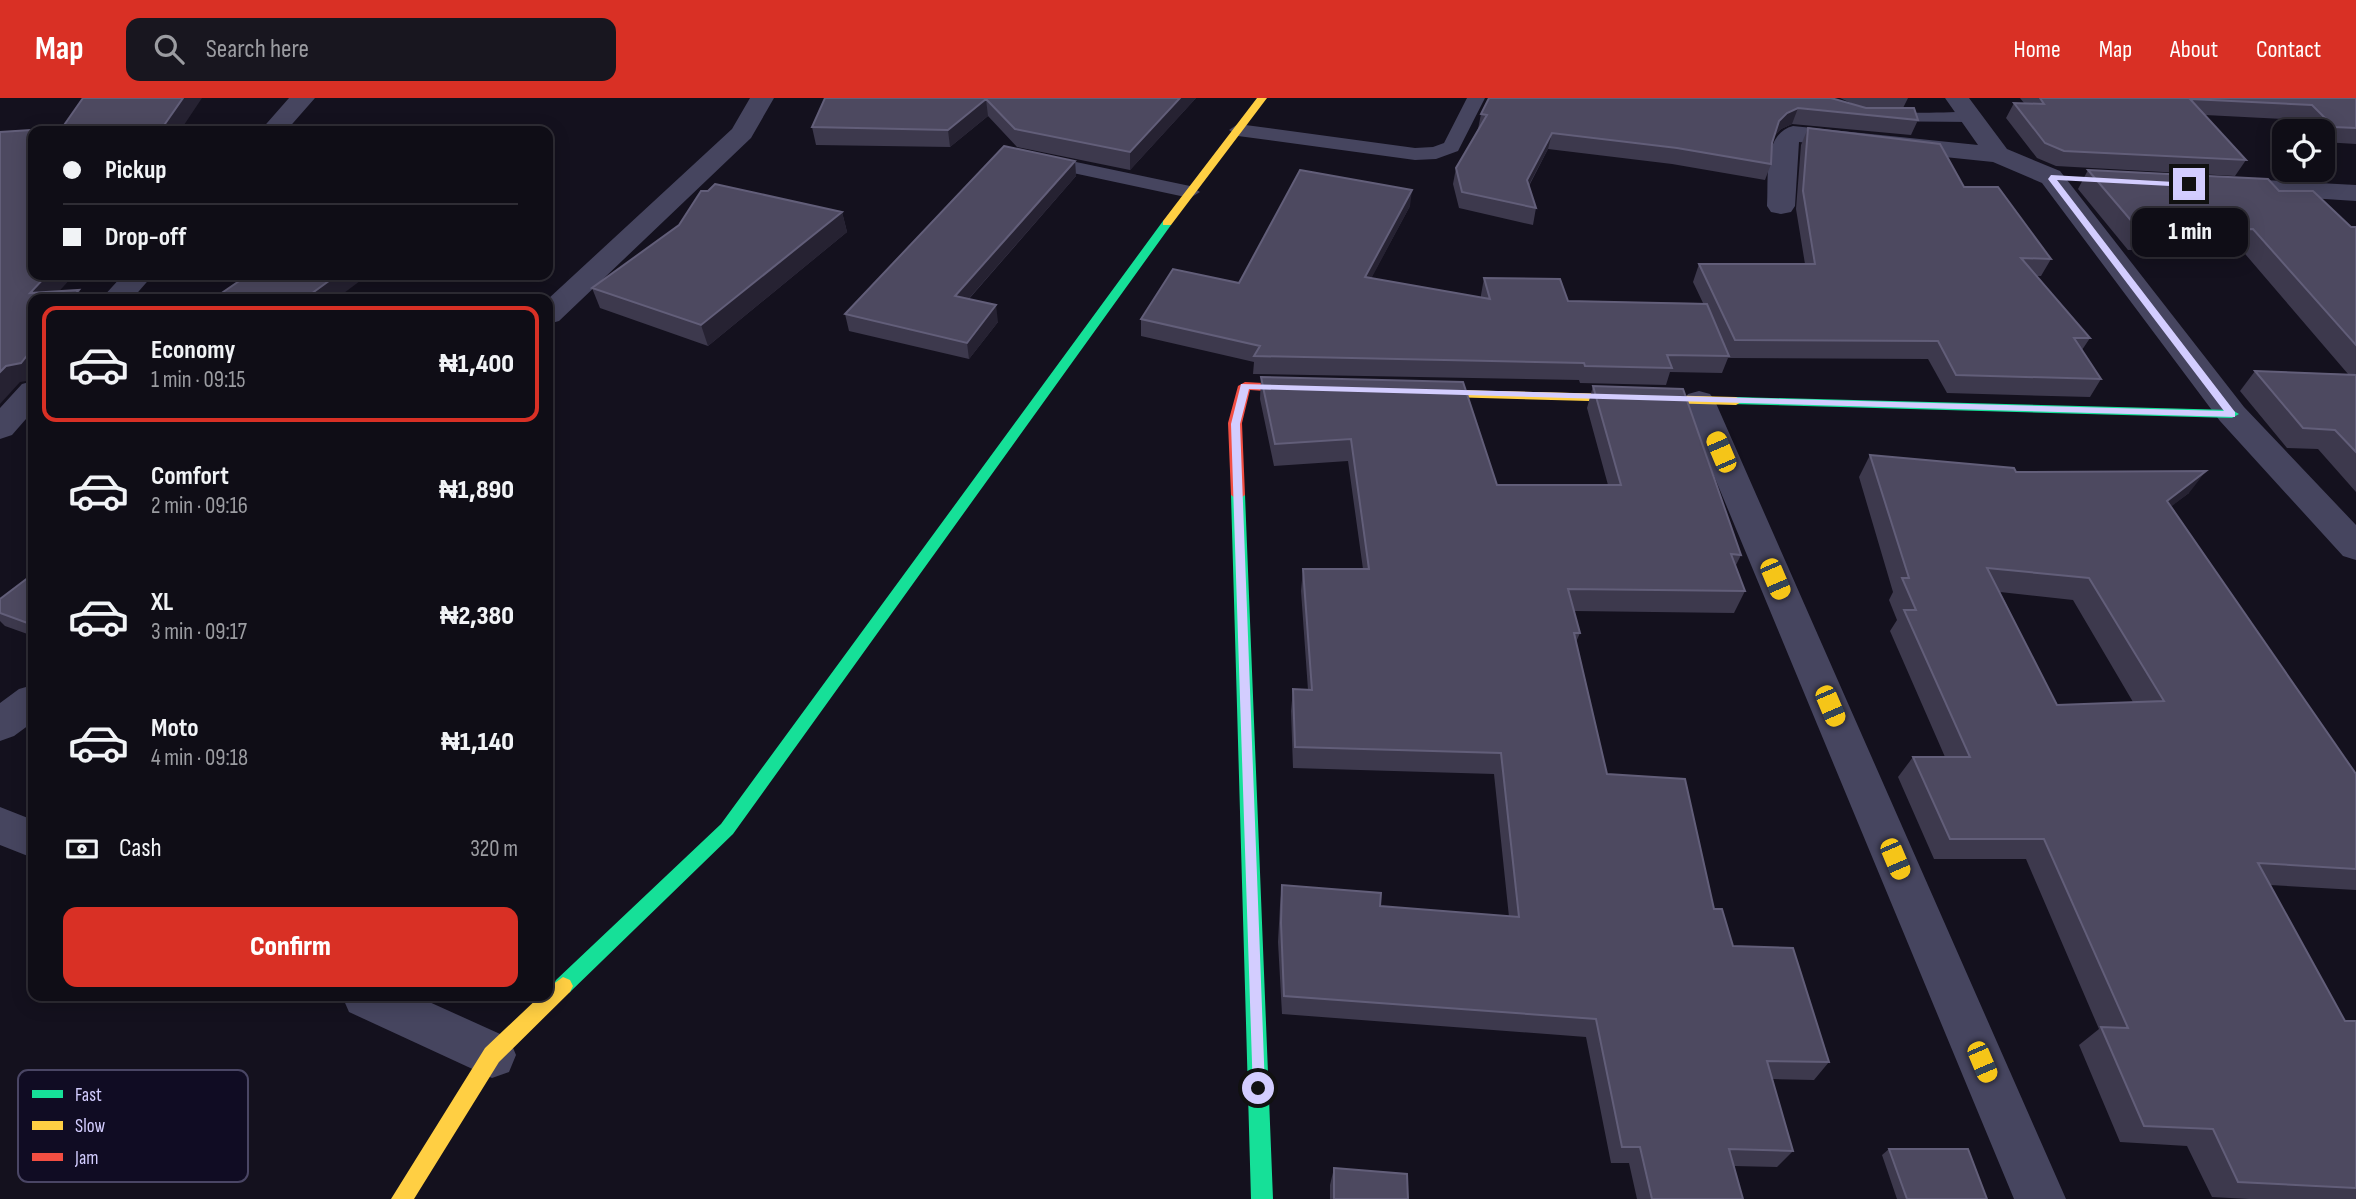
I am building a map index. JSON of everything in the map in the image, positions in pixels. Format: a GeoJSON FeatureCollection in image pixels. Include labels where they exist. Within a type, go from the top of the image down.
{"type":"FeatureCollection","features":[{"type":"Feature","properties":{"kind":"street"},"geometry":{"type":"LineString","coordinates":[[277,126],[303,98]]}},
{"type":"Feature","properties":{"kind":"street"},"geometry":{"type":"LineString","coordinates":[[553,310],[742,133],[762,98]]}},
{"type":"Feature","properties":{"kind":"street"},"geometry":{"type":"LineString","coordinates":[[553,996],[727,829],[1190,191],[1262,98]]}},
{"type":"Feature","properties":{"kind":"street"},"geometry":{"type":"LineString","coordinates":[[1964,107],[1998,155]]}},
{"type":"Feature","properties":{"kind":"street"},"geometry":{"type":"LineString","coordinates":[[1781,206],[1785,141],[1793,134],[1998,155],[2065,178],[2232,414],[2356,547]]}},
{"type":"Feature","properties":{"kind":"street"},"geometry":{"type":"LineString","coordinates":[[2203,185],[2356,193]]}},
{"type":"Feature","properties":{"kind":"street"},"geometry":{"type":"LineString","coordinates":[[121,294],[134,280]]}},
{"type":"Feature","properties":{"kind":"street"},"geometry":{"type":"LineString","coordinates":[[1262,1199],[1236,424],[1245,386],[1334,391]]}},
{"type":"Feature","properties":{"kind":"street"},"geometry":{"type":"LineString","coordinates":[[1401,393],[1852,402],[2232,414]]}},
{"type":"Feature","properties":{"kind":"street"},"geometry":{"type":"LineString","coordinates":[[0,428],[28,397]]}},
{"type":"Feature","properties":{"kind":"street"},"geometry":{"type":"LineString","coordinates":[[1699,401],[2040,1199]]}},
{"type":"Feature","properties":{"kind":"street"},"geometry":{"type":"LineString","coordinates":[[0,725],[28,704]]}},
{"type":"Feature","properties":{"kind":"street"},"geometry":{"type":"LineString","coordinates":[[0,825],[28,838]]}},
{"type":"Feature","properties":{"kind":"street"},"geometry":{"type":"LineString","coordinates":[[377,1001],[492,1055]]}},
{"type":"Feature","properties":{"kind":"street"},"geometry":{"type":"LineString","coordinates":[[402,1199],[492,1055],[548,1001]]}},
{"type":"Feature","properties":{"kind":"lane"},"geometry":{"type":"LineString","coordinates":[[1238,130],[1415,154],[1436,153],[1451,147],[1476,98]]}},
{"type":"Feature","properties":{"kind":"lane"},"geometry":{"type":"LineString","coordinates":[[1825,98],[1831,107],[1860,116],[1964,107]]}},
{"type":"Feature","properties":{"kind":"lane"},"geometry":{"type":"LineString","coordinates":[[1013,155],[1190,191]]}},
{"type":"Feature","properties":{"kind":"building"},"geometry":{"type":"Polygon","coordinates":[[[83,98],[183,98],[163,126],[63,126],[83,98]]]}},
{"type":"Feature","properties":{"kind":"building"},"geometry":{"type":"Polygon","coordinates":[[[825,98],[1180,98],[1130,152],[1015,129],[986,99],[948,130],[812,127],[825,98]]]}},
{"type":"Feature","properties":{"kind":"building"},"geometry":{"type":"Polygon","coordinates":[[[1489,98],[1831,98],[1866,108],[1914,108],[1918,120],[1798,108],[1779,121],[1772,143],[1771,164],[1677,148],[1552,133],[1527,180],[1536,208],[1462,192],[1456,168],[1487,115],[1481,114],[1489,98]]]}},
{"type":"Feature","properties":{"kind":"building"},"geometry":{"type":"Polygon","coordinates":[[[2040,98],[2356,98],[2356,128],[2335,127],[2335,119],[2326,119],[2312,105],[2190,99],[2246,160],[2064,151],[2045,143],[2014,103],[2044,104],[2040,98]]]}},
{"type":"Feature","properties":{"kind":"building"},"geometry":{"type":"Polygon","coordinates":[[[1808,128],[1940,144],[1964,187],[1998,187],[2051,259],[2021,258],[2090,338],[2074,338],[2101,379],[1956,375],[1938,341],[1735,340],[1699,264],[1815,264],[1803,191],[1808,128]]]}},
{"type":"Feature","properties":{"kind":"building"},"geometry":{"type":"Polygon","coordinates":[[[28,130],[28,280],[42,280],[30,293],[79,290],[75,294],[28,294],[28,354],[21,363],[6,366],[0,372],[0,132],[28,130]]]}},
{"type":"Feature","properties":{"kind":"building"},"geometry":{"type":"Polygon","coordinates":[[[1004,146],[1075,161],[955,296],[996,305],[967,343],[845,314],[1004,146]]]}},
{"type":"Feature","properties":{"kind":"building"},"geometry":{"type":"Polygon","coordinates":[[[1300,170],[1412,190],[1365,277],[1490,299],[1484,278],[1560,279],[1568,301],[1707,304],[1729,356],[1667,355],[1672,368],[1585,366],[1584,363],[1254,356],[1260,346],[1141,319],[1173,269],[1239,283],[1300,170]]]}},
{"type":"Feature","properties":{"kind":"building"},"geometry":{"type":"Polygon","coordinates":[[[2088,170],[2268,179],[2279,191],[2313,191],[2351,227],[2356,227],[2356,345],[2253,229],[2140,231],[2088,170]]]}},
{"type":"Feature","properties":{"kind":"building"},"geometry":{"type":"Polygon","coordinates":[[[715,184],[842,212],[701,325],[592,288],[679,225],[701,191],[708,191],[715,184]]]}},
{"type":"Feature","properties":{"kind":"building"},"geometry":{"type":"Polygon","coordinates":[[[241,280],[330,280],[311,294],[220,294],[241,280]]]}},
{"type":"Feature","properties":{"kind":"building"},"geometry":{"type":"Polygon","coordinates":[[[2255,371],[2356,375],[2356,452],[2335,430],[2303,428],[2255,371]]]}},
{"type":"Feature","properties":{"kind":"building"},"geometry":{"type":"Polygon","coordinates":[[[1261,377],[1463,382],[1497,485],[1621,485],[1593,386],[1683,389],[1741,555],[1731,554],[1745,591],[1568,589],[1580,633],[1574,633],[1607,774],[1685,779],[1714,909],[1722,909],[1733,946],[1793,948],[1829,1062],[1767,1061],[1793,1151],[1729,1149],[1743,1199],[1652,1199],[1640,1147],[1622,1147],[1596,1019],[1284,996],[1282,885],[1381,893],[1380,906],[1519,917],[1501,753],[1295,747],[1293,689],[1312,690],[1303,569],[1369,569],[1351,439],[1275,444],[1261,377]]]}},
{"type":"Feature","properties":{"kind":"building"},"geometry":{"type":"Polygon","coordinates":[[[1870,455],[2014,468],[2016,472],[2206,471],[2167,501],[2356,774],[2356,869],[2258,863],[2345,1021],[2356,1021],[2356,1188],[2238,1182],[2213,1129],[2144,1126],[2101,1027],[2128,1028],[2044,839],[1950,839],[1913,757],[1970,757],[1904,610],[1916,610],[1902,578],[1909,578],[1870,455]],[[1987,568],[2057,705],[2164,701],[2089,578],[1987,568]]]}},
{"type":"Feature","properties":{"kind":"building"},"geometry":{"type":"Polygon","coordinates":[[[28,578],[28,623],[0,613],[0,599],[28,578]]]}},
{"type":"Feature","properties":{"kind":"building"},"geometry":{"type":"Polygon","coordinates":[[[1889,1149],[1968,1149],[1987,1199],[1907,1199],[1889,1149]]]}},
{"type":"Feature","properties":{"kind":"building"},"geometry":{"type":"Polygon","coordinates":[[[1334,1168],[1407,1174],[1408,1199],[1334,1199],[1334,1168]]]}},
{"type":"Feature","properties":{"kind":"traffic: fast"},"geometry":{"type":"LineString","coordinates":[[563,986],[727,829],[1167,223]]}},
{"type":"Feature","properties":{"kind":"traffic: fast"},"geometry":{"type":"LineString","coordinates":[[1736,401],[2232,414]]}},
{"type":"Feature","properties":{"kind":"traffic: fast"},"geometry":{"type":"LineString","coordinates":[[1238,495],[1262,1199]]}},
{"type":"Feature","properties":{"kind":"traffic: slow"},"geometry":{"type":"LineString","coordinates":[[1167,223],[1262,98]]}},
{"type":"Feature","properties":{"kind":"traffic: slow"},"geometry":{"type":"LineString","coordinates":[[1416,393],[1736,401]]}},
{"type":"Feature","properties":{"kind":"traffic: slow"},"geometry":{"type":"LineString","coordinates":[[553,996],[563,986]]}},
{"type":"Feature","properties":{"kind":"traffic: slow"},"geometry":{"type":"LineString","coordinates":[[402,1199],[492,1055],[548,1001]]}},
{"type":"Feature","properties":{"kind":"traffic: jam"},"geometry":{"type":"LineString","coordinates":[[1238,495],[1235,423],[1245,386],[1314,390]]}},
{"type":"Feature","properties":{"kind":"route"},"geometry":{"type":"LineString","coordinates":[[1258,1088],[1236,424],[1245,386],[1672,401],[1852,402],[2232,414],[2051,177],[2189,184]]}}]}
